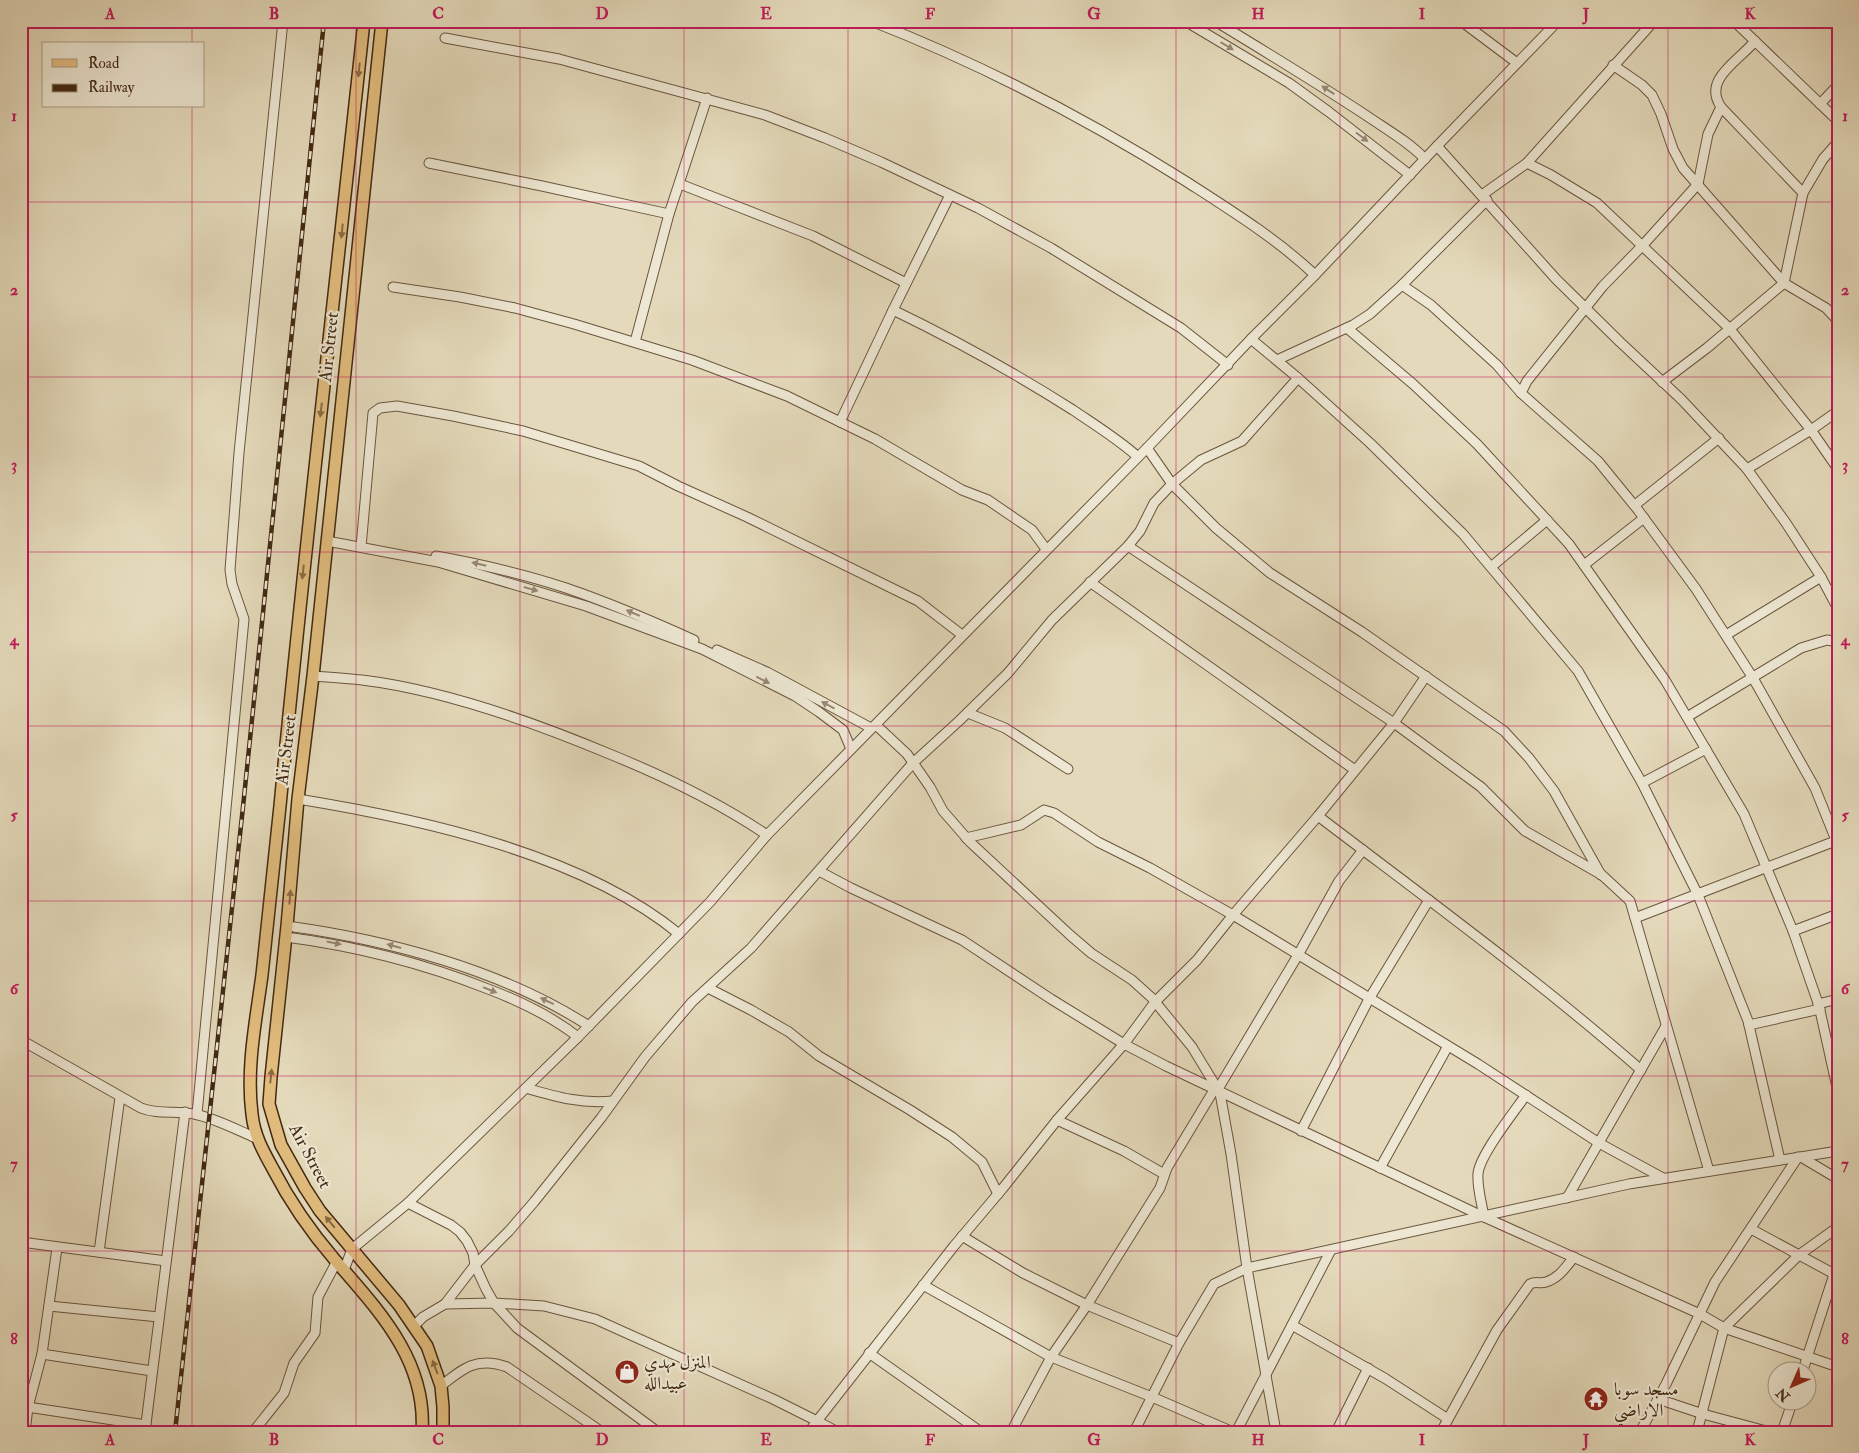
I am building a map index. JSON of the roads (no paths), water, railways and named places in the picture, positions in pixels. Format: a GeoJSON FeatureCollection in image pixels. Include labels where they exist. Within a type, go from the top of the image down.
{"type":"FeatureCollection","features":[{"type":"Feature","properties":{"kind":"main road","name":"Air Street"},"geometry":{"type":"LineString","coordinates":[[364,21],[308,523],[253,1045],[251,1097],[256,1138],[283,1189],[307,1224],[402,1344],[412,1366],[422,1402],[424,1416],[422,1432]]}},
{"type":"Feature","properties":{"kind":"main road","name":"Air Street"},"geometry":{"type":"LineString","coordinates":[[382,21],[313,676],[298,799],[287,931],[270,1077],[269,1104],[281,1144],[296,1173],[320,1210],[384,1286],[427,1346],[441,1386],[443,1432]]}},
{"type":"Feature","properties":{"kind":"street"},"geometry":{"type":"LineString","coordinates":[[197,1114],[244,619],[232,584],[230,570],[239,453],[283,21]]}},
{"type":"Feature","properties":{"kind":"street"},"geometry":{"type":"LineString","coordinates":[[871,21],[982,69],[1128,145],[1233,212],[1286,250],[1316,275]]}},
{"type":"Feature","properties":{"kind":"street"},"geometry":{"type":"LineString","coordinates":[[1185,21],[1289,83],[1410,175]]}},
{"type":"Feature","properties":{"kind":"street"},"geometry":{"type":"LineString","coordinates":[[1215,21],[1297,70],[1389,131],[1425,159]]}},
{"type":"Feature","properties":{"kind":"street"},"geometry":{"type":"LineString","coordinates":[[1461,21],[1517,63]]}},
{"type":"Feature","properties":{"kind":"street"},"geometry":{"type":"LineString","coordinates":[[253,1432],[284,1394],[294,1363],[315,1333],[318,1297],[352,1249],[408,1203],[589,1026],[710,902],[767,835],[1046,549],[1148,448],[1558,21]]}},
{"type":"Feature","properties":{"kind":"street"},"geometry":{"type":"LineString","coordinates":[[1277,360],[1347,328],[1370,314],[1402,285],[1484,198],[1526,163],[1654,21]]}},
{"type":"Feature","properties":{"kind":"street"},"geometry":{"type":"LineString","coordinates":[[1734,21],[1838,121]]}},
{"type":"Feature","properties":{"kind":"street"},"geometry":{"type":"LineString","coordinates":[[445,38],[559,59],[707,98],[764,115],[825,138],[978,208],[1051,248],[1164,317],[1197,339],[1228,365]]}},
{"type":"Feature","properties":{"kind":"street"},"geometry":{"type":"LineString","coordinates":[[1755,42],[1746,53],[1720,75],[1715,88],[1716,99],[1803,193]]}},
{"type":"Feature","properties":{"kind":"street"},"geometry":{"type":"LineString","coordinates":[[1613,65],[1642,85],[1652,95],[1661,114],[1673,149],[1683,168],[1784,283],[1826,308],[1838,321]]}},
{"type":"Feature","properties":{"kind":"street"},"geometry":{"type":"LineString","coordinates":[[1820,104],[1838,85]]}},
{"type":"Feature","properties":{"kind":"street"},"geometry":{"type":"LineString","coordinates":[[635,342],[669,214],[707,98]]}},
{"type":"Feature","properties":{"kind":"street"},"geometry":{"type":"LineString","coordinates":[[1521,393],[1527,381],[1603,286],[1698,184],[1708,134],[1722,107]]}},
{"type":"Feature","properties":{"kind":"street"},"geometry":{"type":"LineString","coordinates":[[1662,382],[1707,348],[1784,283],[1803,193],[1823,159],[1838,142]]}},
{"type":"Feature","properties":{"kind":"street"},"geometry":{"type":"LineString","coordinates":[[1437,146],[1536,258],[1681,400],[1747,469],[1821,577],[1837,607]]}},
{"type":"Feature","properties":{"kind":"street"},"geometry":{"type":"LineString","coordinates":[[429,163],[669,214]]}},
{"type":"Feature","properties":{"kind":"street"},"geometry":{"type":"LineString","coordinates":[[1526,163],[1597,203],[1729,328],[1811,430],[1838,470]]}},
{"type":"Feature","properties":{"kind":"street"},"geometry":{"type":"LineString","coordinates":[[680,184],[813,236],[906,283]]}},
{"type":"Feature","properties":{"kind":"street"},"geometry":{"type":"LineString","coordinates":[[840,422],[950,195]]}},
{"type":"Feature","properties":{"kind":"street"},"geometry":{"type":"LineString","coordinates":[[1402,285],[1431,305],[1497,365],[1521,393],[1598,461],[1634,505],[1696,589],[1753,677],[1815,788],[1837,842],[1635,918]]}},
{"type":"Feature","properties":{"kind":"street"},"geometry":{"type":"LineString","coordinates":[[393,287],[460,297],[515,308],[692,360],[786,396],[900,453],[962,490],[988,500],[1032,530],[1046,549]]}},
{"type":"Feature","properties":{"kind":"street"},"geometry":{"type":"LineString","coordinates":[[893,310],[974,351],[1033,385],[1113,437],[1138,457]]}},
{"type":"Feature","properties":{"kind":"street"},"geometry":{"type":"LineString","coordinates":[[1347,328],[1477,444],[1569,544],[1665,680],[1744,814],[1793,931],[1819,1007],[1838,1092]]}},
{"type":"Feature","properties":{"kind":"street"},"geometry":{"type":"LineString","coordinates":[[1251,339],[1298,378],[1370,443],[1463,534],[1578,671],[1642,783],[1698,895],[1749,1025],[1780,1160]]}},
{"type":"Feature","properties":{"kind":"street"},"geometry":{"type":"LineString","coordinates":[[414,1326],[423,1317],[444,1304],[475,1265],[509,1231],[534,1202],[645,1057],[692,1002],[751,948],[913,763],[1008,673],[1052,620],[1128,546],[1140,531],[1154,503],[1172,484],[1201,460],[1242,441],[1298,378]]}},
{"type":"Feature","properties":{"kind":"street"},"geometry":{"type":"LineString","coordinates":[[363,547],[373,413],[380,408],[397,406],[523,431],[639,466],[918,601],[962,635]]}},
{"type":"Feature","properties":{"kind":"street"},"geometry":{"type":"LineString","coordinates":[[1747,469],[1811,430],[1838,411]]}},
{"type":"Feature","properties":{"kind":"street"},"geometry":{"type":"LineString","coordinates":[[1634,505],[1719,438]]}},
{"type":"Feature","properties":{"kind":"street"},"geometry":{"type":"LineString","coordinates":[[1148,448],[1172,484],[1216,528],[1270,573],[1362,632],[1504,731],[1529,758],[1554,791],[1602,875]]}},
{"type":"Feature","properties":{"kind":"street"},"geometry":{"type":"LineString","coordinates":[[1584,565],[1644,518]]}},
{"type":"Feature","properties":{"kind":"street"},"geometry":{"type":"LineString","coordinates":[[1491,568],[1547,520]]}},
{"type":"Feature","properties":{"kind":"street"},"geometry":{"type":"LineString","coordinates":[[326,541],[438,562],[586,606],[702,649],[795,696],[819,712],[844,730],[851,749]]}},
{"type":"Feature","properties":{"kind":"street"},"geometry":{"type":"LineString","coordinates":[[363,547],[380,545],[461,561],[565,588],[629,611],[767,672],[873,726],[893,740],[930,787],[943,811],[966,838],[998,870],[1070,935],[1091,953],[1132,980],[1155,1002],[1192,1047],[1217,1090],[1231,1154],[1246,1268],[1276,1432]]}},
{"type":"Feature","properties":{"kind":"street"},"geometry":{"type":"LineString","coordinates":[[1128,546],[1394,723],[1481,787],[1525,831],[1602,875],[1630,901],[1709,1171]]}},
{"type":"Feature","properties":{"kind":"street"},"geometry":{"type":"LineString","coordinates":[[1726,635],[1821,577]]}},
{"type":"Feature","properties":{"kind":"street"},"geometry":{"type":"LineString","coordinates":[[1090,582],[1355,770]]}},
{"type":"Feature","properties":{"kind":"street"},"geometry":{"type":"LineString","coordinates":[[1687,717],[1801,648],[1827,640],[1838,642]]}},
{"type":"Feature","properties":{"kind":"street"},"geometry":{"type":"LineString","coordinates":[[313,676],[363,680],[419,691],[534,724],[653,772],[736,814],[767,835]]}},
{"type":"Feature","properties":{"kind":"street"},"geometry":{"type":"LineString","coordinates":[[809,1432],[869,1353],[1056,1120],[1124,1044],[1155,1002],[1197,960],[1318,816],[1394,723],[1426,676]]}},
{"type":"Feature","properties":{"kind":"street"},"geometry":{"type":"LineString","coordinates":[[968,712],[1005,728],[1068,769]]}},
{"type":"Feature","properties":{"kind":"street"},"geometry":{"type":"LineString","coordinates":[[1642,783],[1706,749]]}},
{"type":"Feature","properties":{"kind":"street"},"geometry":{"type":"LineString","coordinates":[[298,799],[355,808],[414,821],[512,849],[562,868],[618,894],[654,914],[679,934]]}},
{"type":"Feature","properties":{"kind":"street"},"geometry":{"type":"LineString","coordinates":[[966,838],[1020,825],[1044,810],[1054,813],[1098,842],[1150,868],[1233,915],[1448,1046],[1599,1142],[1663,1178]]}},
{"type":"Feature","properties":{"kind":"street"},"geometry":{"type":"LineString","coordinates":[[1318,816],[1595,1030],[1641,1070]]}},
{"type":"Feature","properties":{"kind":"street"},"geometry":{"type":"LineString","coordinates":[[1011,1432],[1051,1357],[1087,1305],[1160,1188],[1164,1174],[1298,955],[1340,880],[1363,850]]}},
{"type":"Feature","properties":{"kind":"street"},"geometry":{"type":"LineString","coordinates":[[819,871],[962,940],[1051,999],[1124,1044],[1301,1131],[1484,1217],[1700,1314],[1724,1328],[1838,1367]]}},
{"type":"Feature","properties":{"kind":"street"},"geometry":{"type":"LineString","coordinates":[[1301,1131],[1326,1086],[1369,999],[1429,900]]}},
{"type":"Feature","properties":{"kind":"street"},"geometry":{"type":"LineString","coordinates":[[1793,931],[1838,914]]}},
{"type":"Feature","properties":{"kind":"street"},"geometry":{"type":"LineString","coordinates":[[287,931],[333,932],[378,942],[468,970],[557,1006],[589,1026]]}},
{"type":"Feature","properties":{"kind":"street"},"geometry":{"type":"LineString","coordinates":[[287,931],[430,968],[482,986],[531,1007],[578,1037]]}},
{"type":"Feature","properties":{"kind":"street"},"geometry":{"type":"LineString","coordinates":[[708,988],[789,1032],[819,1056],[952,1137],[982,1162],[998,1194]]}},
{"type":"Feature","properties":{"kind":"street"},"geometry":{"type":"LineString","coordinates":[[1749,1025],[1819,1007],[1838,999]]}},
{"type":"Feature","properties":{"kind":"street"},"geometry":{"type":"LineString","coordinates":[[1567,1198],[1666,1026]]}},
{"type":"Feature","properties":{"kind":"street"},"geometry":{"type":"LineString","coordinates":[[21,1040],[120,1097],[150,1112],[197,1114],[256,1138]]}},
{"type":"Feature","properties":{"kind":"street"},"geometry":{"type":"LineString","coordinates":[[1380,1168],[1448,1046]]}},
{"type":"Feature","properties":{"kind":"street"},"geometry":{"type":"LineString","coordinates":[[526,1088],[572,1101],[595,1103],[613,1101]]}},
{"type":"Feature","properties":{"kind":"street"},"geometry":{"type":"LineString","coordinates":[[1484,1217],[1478,1175],[1480,1166],[1526,1095]]}},
{"type":"Feature","properties":{"kind":"street"},"geometry":{"type":"LineString","coordinates":[[99,1252],[120,1097]]}},
{"type":"Feature","properties":{"kind":"street"},"geometry":{"type":"LineString","coordinates":[[25,1407],[145,1428],[185,1112]]}},
{"type":"Feature","properties":{"kind":"street"},"geometry":{"type":"LineString","coordinates":[[1056,1120],[1124,1151],[1164,1174]]}},
{"type":"Feature","properties":{"kind":"street"},"geometry":{"type":"LineString","coordinates":[[1134,1432],[1179,1343],[1214,1284],[1246,1268],[1629,1184],[1838,1151]]}},
{"type":"Feature","properties":{"kind":"street"},"geometry":{"type":"LineString","coordinates":[[1799,1157],[1838,1179]]}},
{"type":"Feature","properties":{"kind":"street"},"geometry":{"type":"LineString","coordinates":[[1640,1432],[1658,1400],[1715,1282],[1799,1157]]}},
{"type":"Feature","properties":{"kind":"street"},"geometry":{"type":"LineString","coordinates":[[408,1203],[451,1225],[460,1232],[473,1253],[475,1265],[494,1303],[517,1328],[658,1432]]}},
{"type":"Feature","properties":{"kind":"street"},"geometry":{"type":"LineString","coordinates":[[1697,1432],[1724,1328],[1799,1255],[1838,1227]]}},
{"type":"Feature","properties":{"kind":"street"},"geometry":{"type":"LineString","coordinates":[[1751,1229],[1836,1276]]}},
{"type":"Feature","properties":{"kind":"street"},"geometry":{"type":"LineString","coordinates":[[962,1236],[1023,1273],[1087,1305],[1179,1343]]}},
{"type":"Feature","properties":{"kind":"street"},"geometry":{"type":"LineString","coordinates":[[21,1242],[166,1261]]}},
{"type":"Feature","properties":{"kind":"street"},"geometry":{"type":"LineString","coordinates":[[25,1432],[25,1407],[42,1354],[57,1248]]}},
{"type":"Feature","properties":{"kind":"street"},"geometry":{"type":"LineString","coordinates":[[923,1285],[1051,1357],[1235,1432],[1332,1250]]}},
{"type":"Feature","properties":{"kind":"street"},"geometry":{"type":"LineString","coordinates":[[1441,1432],[1497,1330],[1530,1284],[1536,1281],[1547,1282],[1559,1275],[1574,1257]]}},
{"type":"Feature","properties":{"kind":"street"},"geometry":{"type":"LineString","coordinates":[[1806,1360],[1836,1276],[1838,1262]]}},
{"type":"Feature","properties":{"kind":"street"},"geometry":{"type":"LineString","coordinates":[[444,1304],[494,1303],[544,1306],[595,1319],[773,1399],[838,1432]]}},
{"type":"Feature","properties":{"kind":"street"},"geometry":{"type":"LineString","coordinates":[[49,1306],[159,1317]]}},
{"type":"Feature","properties":{"kind":"street"},"geometry":{"type":"LineString","coordinates":[[1292,1325],[1368,1368],[1448,1419]]}},
{"type":"Feature","properties":{"kind":"street"},"geometry":{"type":"LineString","coordinates":[[869,1353],[981,1432]]}},
{"type":"Feature","properties":{"kind":"street"},"geometry":{"type":"LineString","coordinates":[[42,1354],[152,1371]]}},
{"type":"Feature","properties":{"kind":"street"},"geometry":{"type":"LineString","coordinates":[[441,1386],[462,1369],[471,1365],[482,1362],[497,1363],[507,1367],[602,1432]]}},
{"type":"Feature","properties":{"kind":"street"},"geometry":{"type":"LineString","coordinates":[[1336,1432],[1368,1368]]}},
{"type":"Feature","properties":{"kind":"street"},"geometry":{"type":"LineString","coordinates":[[1658,1400],[1770,1432]]}},
{"type":"Feature","properties":{"kind":"street"},"geometry":{"type":"LineString","coordinates":[[1782,1432],[1790,1410]]}},
{"type":"Feature","properties":{"kind":"railway"},"geometry":{"type":"LineString","coordinates":[[175,1432],[243,807],[324,21]]}},
{"type":"Feature","properties":{"kind":"place","name":"المنزل مهدي عبيدالله"},"geometry":{"type":"Point","coordinates":[627,1372]}},
{"type":"Feature","properties":{"kind":"place","name":"مسجد سوبا الاراضي"},"geometry":{"type":"Point","coordinates":[1596,1399]}}]}
